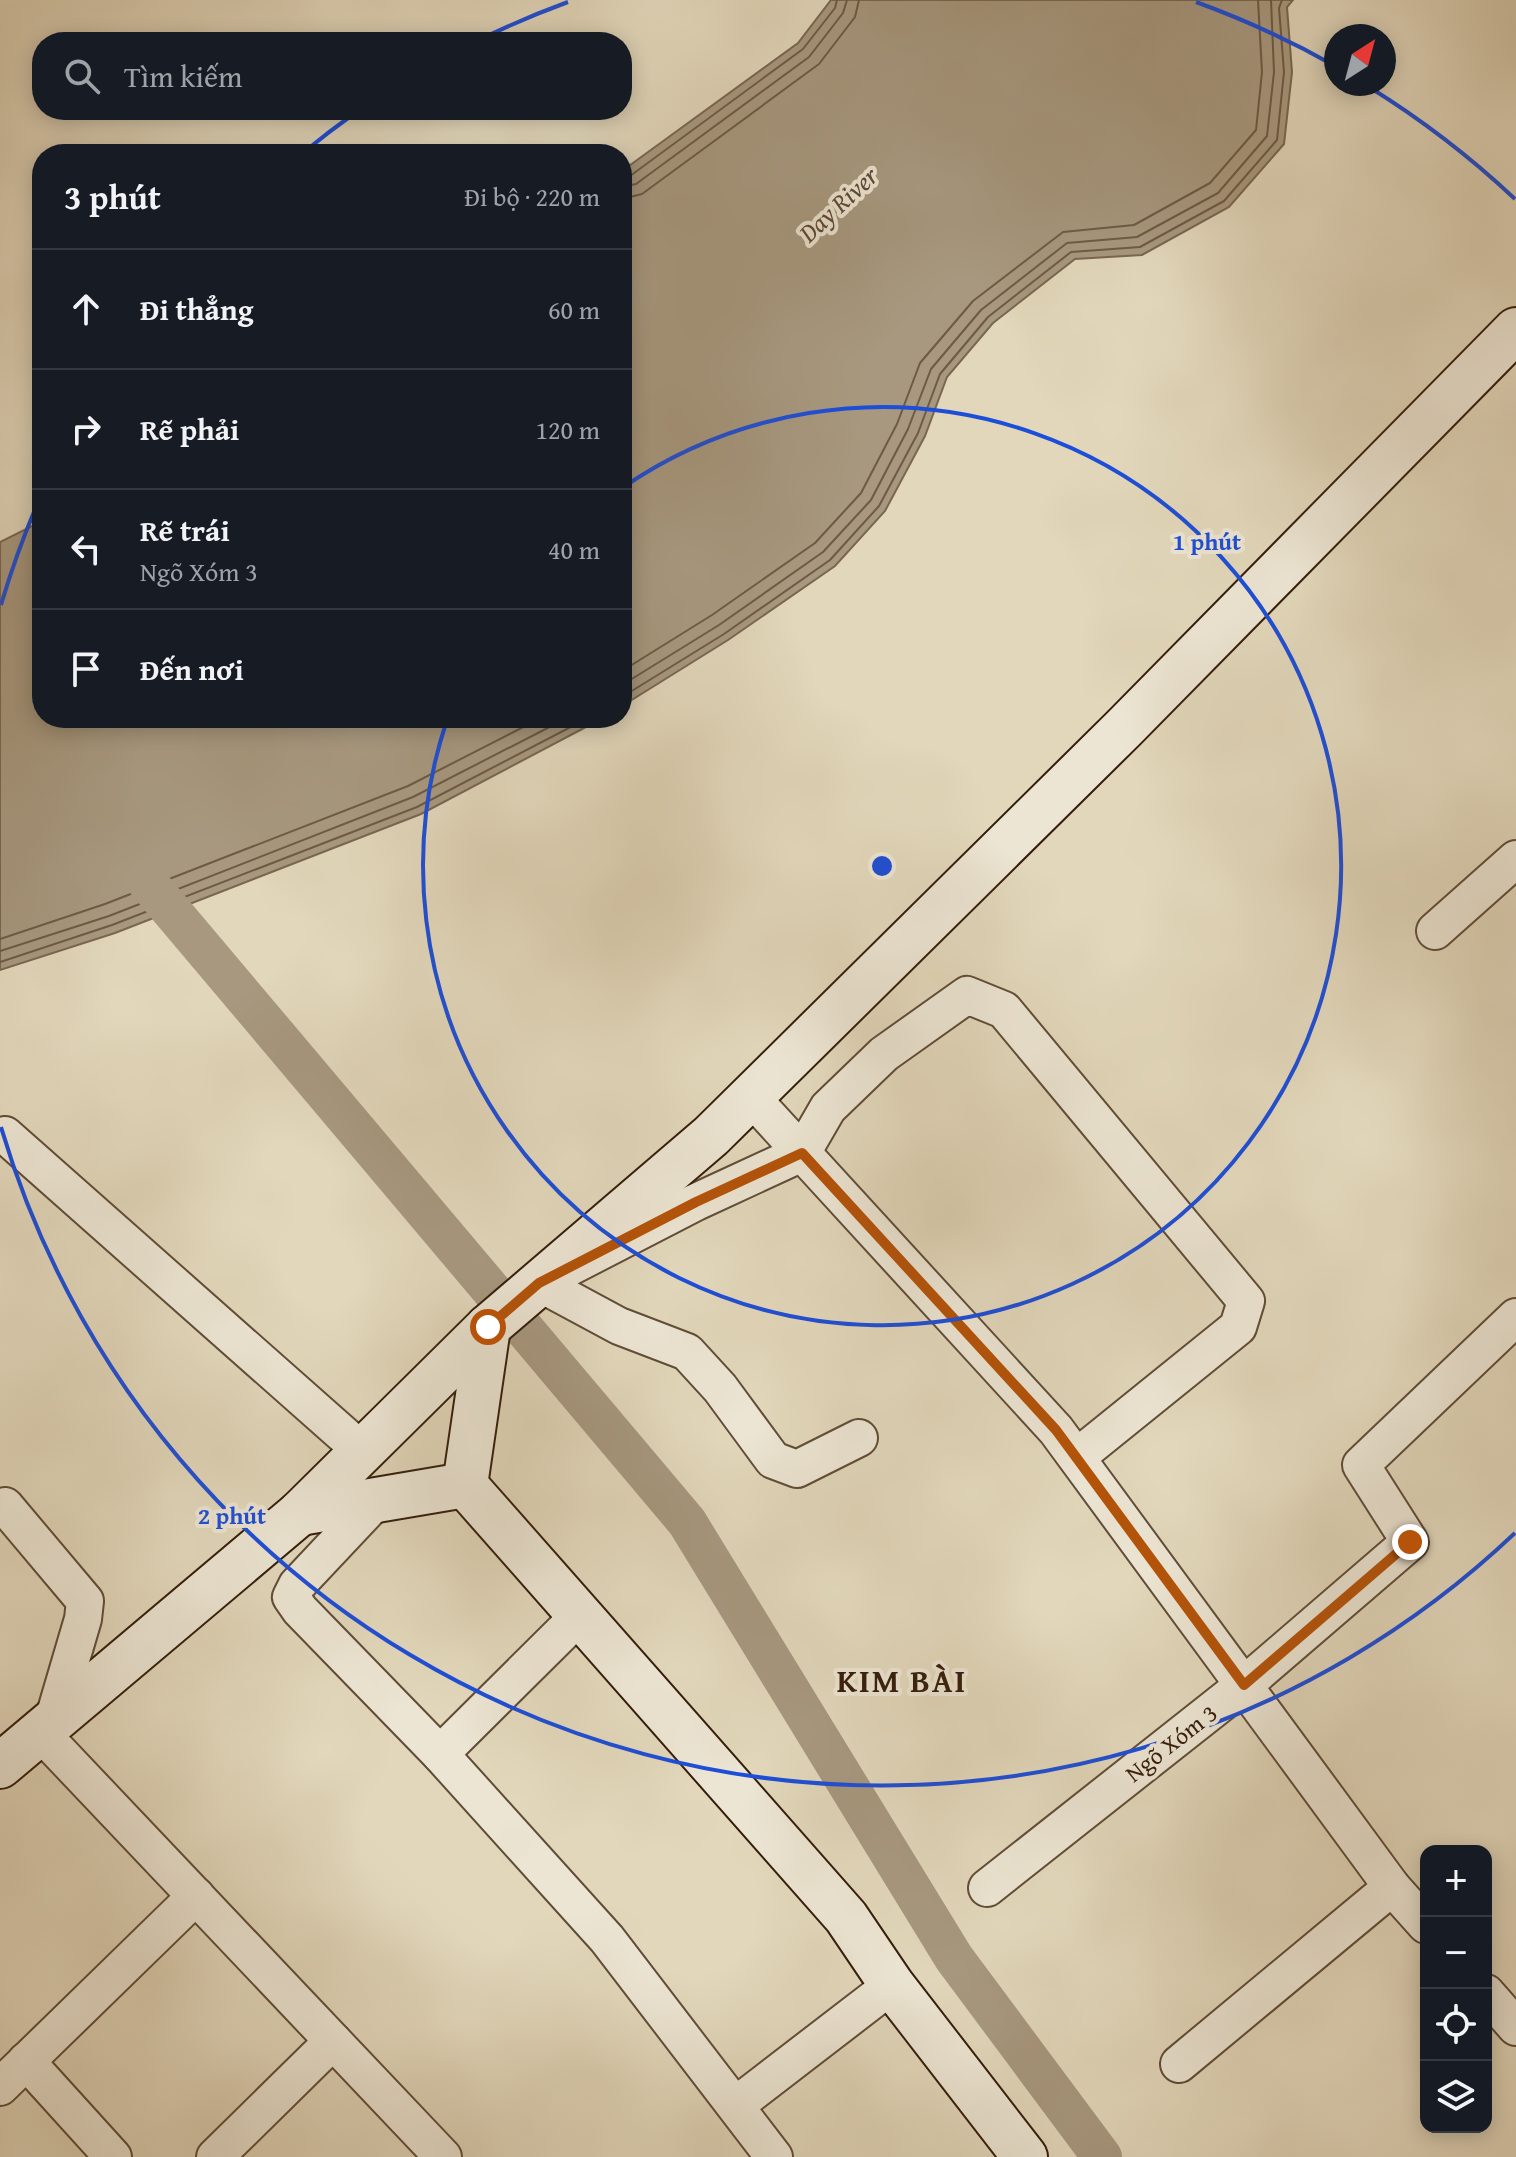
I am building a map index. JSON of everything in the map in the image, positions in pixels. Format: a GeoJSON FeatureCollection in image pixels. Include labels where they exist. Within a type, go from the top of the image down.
{"type":"FeatureCollection","features":[{"type":"Feature","properties":{"kind":"street"},"geometry":{"type":"LineString","coordinates":[[0,1766],[300,1513],[488,1327],[711,1136],[1124,728],[1516,330]]}},
{"type":"Feature","properties":{"kind":"street"},"geometry":{"type":"LineString","coordinates":[[1435,931],[1516,859]]}},
{"type":"Feature","properties":{"kind":"street"},"geometry":{"type":"LineString","coordinates":[[539,1283],[696,1202],[802,1153],[828,1108],[884,1054],[967,995],[1004,1010],[1246,1301],[1238,1327],[1077,1457]]}},
{"type":"Feature","properties":{"kind":"street"},"geometry":{"type":"LineString","coordinates":[[751,1097],[1056,1430],[1392,1887],[1420,1918]]}},
{"type":"Feature","properties":{"kind":"street"},"geometry":{"type":"LineString","coordinates":[[5,1135],[362,1451]]}},
{"type":"Feature","properties":{"kind":"street"},"geometry":{"type":"LineString","coordinates":[[539,1283],[619,1326],[687,1352],[720,1388],[773,1460],[797,1469],[859,1438]]}},
{"type":"Feature","properties":{"kind":"street","name":"Ngõ Xóm 3"},"geometry":{"type":"LineString","coordinates":[[987,1888],[1244,1685],[1410,1542],[1361,1465],[1516,1317]]}},
{"type":"Feature","properties":{"kind":"street"},"geometry":{"type":"LineString","coordinates":[[488,1327],[465,1485],[846,1917],[892,1985],[1025,2157]]}},
{"type":"Feature","properties":{"kind":"street"},"geometry":{"type":"LineString","coordinates":[[300,1513],[465,1485]]}},
{"type":"Feature","properties":{"kind":"street"},"geometry":{"type":"LineString","coordinates":[[377,1500],[297,1585],[291,1597],[300,1610],[440,1754],[607,1939],[774,2157]]}},
{"type":"Feature","properties":{"kind":"street"},"geometry":{"type":"LineString","coordinates":[[5,1506],[85,1601],[47,1726]]}},
{"type":"Feature","properties":{"kind":"street"},"geometry":{"type":"LineString","coordinates":[[440,1754],[580,1615]]}},
{"type":"Feature","properties":{"kind":"street"},"geometry":{"type":"LineString","coordinates":[[47,1726],[196,1896],[443,2157]]}},
{"type":"Feature","properties":{"kind":"street"},"geometry":{"type":"LineString","coordinates":[[1179,2064],[1392,1887]]}},
{"type":"Feature","properties":{"kind":"street"},"geometry":{"type":"LineString","coordinates":[[0,2087],[196,1896]]}},
{"type":"Feature","properties":{"kind":"street"},"geometry":{"type":"LineString","coordinates":[[736,2105],[892,1985]]}},
{"type":"Feature","properties":{"kind":"street"},"geometry":{"type":"LineString","coordinates":[[1492,2000],[1516,2027]]}},
{"type":"Feature","properties":{"kind":"street"},"geometry":{"type":"LineString","coordinates":[[215,2157],[333,2041]]}},
{"type":"Feature","properties":{"kind":"street"},"geometry":{"type":"LineString","coordinates":[[26,2061],[113,2157]]}},
{"type":"Feature","properties":{"kind":"water","name":"Day River"},"geometry":{"type":"Polygon","coordinates":[[[831,0],[1293,0],[1287,7],[1292,72],[1284,144],[1229,207],[1142,255],[1075,259],[993,323],[947,377],[925,436],[885,511],[835,566],[728,640],[632,700],[632,164],[798,43],[831,0]]]}},
{"type":"Feature","properties":{"kind":"water"},"geometry":{"type":"Polygon","coordinates":[[[32,526],[32,728],[584,728],[421,814],[115,933],[0,970],[0,542],[32,526]]]}},
{"type":"Feature","properties":{"kind":"waterway"},"geometry":{"type":"LineString","coordinates":[[137,870],[687,1522],[954,1958],[1102,2157]]}},
{"type":"Feature","properties":{"kind":"district","name":"KIM BÀI"},"geometry":{"type":"Point","coordinates":[902,1680]}},
{"type":"Feature","properties":{"kind":"route"},"geometry":{"type":"LineString","coordinates":[[488,1327],[539,1283],[696,1202],[802,1153],[1056,1430],[1244,1685],[1410,1542]]}}]}
